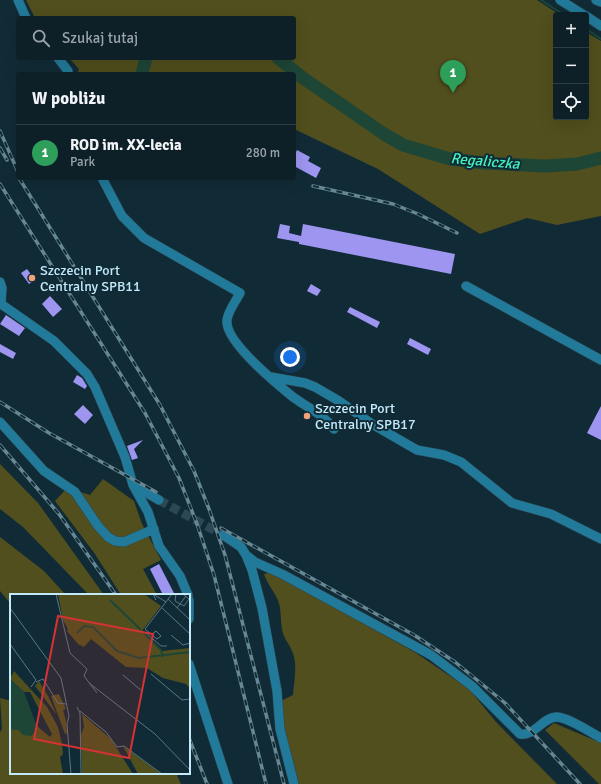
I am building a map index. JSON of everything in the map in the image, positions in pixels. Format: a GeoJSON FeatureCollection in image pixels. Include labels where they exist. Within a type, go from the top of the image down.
{"type":"FeatureCollection","features":[{"type":"Feature","properties":{"kind":"lane"},"geometry":{"type":"LineString","coordinates":[[18,0],[25,16]]}},
{"type":"Feature","properties":{"kind":"lane"},"geometry":{"type":"LineString","coordinates":[[560,0],[579,12]]}},
{"type":"Feature","properties":{"kind":"lane"},"geometry":{"type":"LineString","coordinates":[[589,18],[601,26]]}},
{"type":"Feature","properties":{"kind":"lane"},"geometry":{"type":"LineString","coordinates":[[60,60],[68,72]]}},
{"type":"Feature","properties":{"kind":"lane"},"geometry":{"type":"LineString","coordinates":[[103,180],[122,216],[144,238],[240,292],[227,317],[228,330],[247,354],[271,378],[293,397],[324,417],[334,429]]}},
{"type":"Feature","properties":{"kind":"lane"},"geometry":{"type":"LineString","coordinates":[[0,282],[2,288],[1,304],[54,341],[87,374],[95,387],[125,458],[133,485],[148,512],[162,552],[180,576],[188,594]]}},
{"type":"Feature","properties":{"kind":"lane"},"geometry":{"type":"LineString","coordinates":[[466,286],[601,360]]}},
{"type":"Feature","properties":{"kind":"lane"},"geometry":{"type":"LineString","coordinates":[[271,378],[305,383],[315,387],[339,401],[372,424],[417,450],[444,455],[461,462],[512,503],[551,514],[601,538]]}},
{"type":"Feature","properties":{"kind":"lane"},"geometry":{"type":"LineString","coordinates":[[0,422],[44,471],[75,492],[98,526],[108,537],[114,541],[124,542],[154,529]]}},
{"type":"Feature","properties":{"kind":"lane"},"geometry":{"type":"LineString","coordinates":[[133,485],[159,500]]}},
{"type":"Feature","properties":{"kind":"lane"},"geometry":{"type":"LineString","coordinates":[[223,535],[238,544],[246,555],[255,562],[282,574],[431,654],[472,686],[520,734],[526,734],[532,731],[549,719],[560,718],[601,738]]}},
{"type":"Feature","properties":{"kind":"lane"},"geometry":{"type":"LineString","coordinates":[[246,555],[262,608],[278,700],[280,730],[294,784]]}},
{"type":"Feature","properties":{"kind":"lane"},"geometry":{"type":"LineString","coordinates":[[190,667],[228,784]]}},
{"type":"Feature","properties":{"kind":"shaded area"},"geometry":{"type":"Polygon","coordinates":[[[26,0],[537,0],[555,12],[553,12],[553,120],[589,120],[589,34],[601,41],[601,216],[557,225],[527,218],[480,234],[378,169],[296,130],[296,72],[78,72],[79,69],[71,60],[296,60],[296,16],[34,16],[26,0]]]}},
{"type":"Feature","properties":{"kind":"shaded area"},"geometry":{"type":"Polygon","coordinates":[[[0,464],[38,503],[103,594],[88,594],[23,527],[0,509],[0,464]]]}},
{"type":"Feature","properties":{"kind":"shaded area"},"geometry":{"type":"Polygon","coordinates":[[[103,479],[134,501],[142,524],[161,560],[143,569],[156,594],[120,594],[95,554],[55,501],[67,488],[90,495],[103,479]]]}},
{"type":"Feature","properties":{"kind":"shaded area"},"geometry":{"type":"Polygon","coordinates":[[[0,537],[44,571],[65,594],[10,594],[10,603],[0,591],[0,537]]]}},
{"type":"Feature","properties":{"kind":"shaded area"},"geometry":{"type":"Polygon","coordinates":[[[272,572],[416,653],[469,689],[496,722],[557,784],[299,784],[283,723],[281,701],[293,695],[295,661],[281,625],[279,602],[264,574],[272,572]]]}},
{"type":"Feature","properties":{"kind":"shaded area"},"geometry":{"type":"Polygon","coordinates":[[[0,698],[10,701],[10,774],[176,774],[181,784],[0,784],[0,732],[2,729],[0,698]]]}},
{"type":"Feature","properties":{"kind":"shaded area"},"geometry":{"type":"Polygon","coordinates":[[[554,723],[601,743],[601,784],[599,784],[545,730],[554,723]]]}},
{"type":"Feature","properties":{"kind":"building"},"geometry":{"type":"Polygon","coordinates":[[[297,150],[310,157],[308,161],[321,168],[316,178],[296,167],[297,150]]]}},
{"type":"Feature","properties":{"kind":"building"},"geometry":{"type":"Polygon","coordinates":[[[280,224],[290,226],[289,233],[301,236],[303,224],[455,254],[451,274],[299,244],[299,242],[277,238],[280,224]]]}},
{"type":"Feature","properties":{"kind":"building"},"geometry":{"type":"Polygon","coordinates":[[[27,269],[35,280],[29,284],[21,273],[27,269]]]}},
{"type":"Feature","properties":{"kind":"building"},"geometry":{"type":"Polygon","coordinates":[[[311,284],[321,290],[317,296],[307,291],[311,284]]]}},
{"type":"Feature","properties":{"kind":"building"},"geometry":{"type":"Polygon","coordinates":[[[50,296],[62,309],[53,317],[42,304],[50,296]]]}},
{"type":"Feature","properties":{"kind":"building"},"geometry":{"type":"Polygon","coordinates":[[[350,307],[380,322],[377,328],[347,312],[350,307]]]}},
{"type":"Feature","properties":{"kind":"building"},"geometry":{"type":"Polygon","coordinates":[[[6,315],[25,328],[19,336],[0,324],[6,315]]]}},
{"type":"Feature","properties":{"kind":"building"},"geometry":{"type":"Polygon","coordinates":[[[410,338],[431,349],[428,355],[407,344],[410,338]]]}},
{"type":"Feature","properties":{"kind":"building"},"geometry":{"type":"Polygon","coordinates":[[[0,344],[16,353],[13,359],[0,352],[0,344]]]}},
{"type":"Feature","properties":{"kind":"building"},"geometry":{"type":"Polygon","coordinates":[[[77,375],[82,378],[87,386],[85,389],[73,382],[77,375]]]}},
{"type":"Feature","properties":{"kind":"building"},"geometry":{"type":"Polygon","coordinates":[[[83,405],[93,415],[85,424],[74,414],[83,405]]]}},
{"type":"Feature","properties":{"kind":"building"},"geometry":{"type":"Polygon","coordinates":[[[601,406],[601,440],[587,433],[601,406]]]}},
{"type":"Feature","properties":{"kind":"building"},"geometry":{"type":"Polygon","coordinates":[[[143,440],[134,449],[138,458],[132,460],[127,446],[143,440]]]}},
{"type":"Feature","properties":{"kind":"building"},"geometry":{"type":"Polygon","coordinates":[[[159,564],[174,594],[162,594],[150,569],[159,564]]]}},
{"type":"Feature","properties":{"kind":"waterway"},"geometry":{"type":"LineString","coordinates":[[541,0],[559,12]]}},
{"type":"Feature","properties":{"kind":"waterway"},"geometry":{"type":"LineString","coordinates":[[589,31],[601,39]]}},
{"type":"Feature","properties":{"kind":"waterway","name":"Regaliczka"},"geometry":{"type":"LineString","coordinates":[[142,72],[146,60]]}},
{"type":"Feature","properties":{"kind":"waterway","name":"Regaliczka"},"geometry":{"type":"LineString","coordinates":[[280,60],[296,72]]}},
{"type":"Feature","properties":{"kind":"waterway","name":"Regaliczka"},"geometry":{"type":"LineString","coordinates":[[296,72],[384,134],[403,145],[450,159],[484,163],[545,166],[577,164],[601,158]]}},
{"type":"Feature","properties":{"kind":"tunnel"},"geometry":{"type":"LineString","coordinates":[[159,500],[223,535]]}},
{"type":"Feature","properties":{"kind":"railway"},"geometry":{"type":"LineString","coordinates":[[0,131],[16,167]]}},
{"type":"Feature","properties":{"kind":"railway"},"geometry":{"type":"LineString","coordinates":[[0,148],[7,160]]}},
{"type":"Feature","properties":{"kind":"railway"},"geometry":{"type":"LineString","coordinates":[[20,180],[160,405],[194,471],[225,555],[284,784]]}},
{"type":"Feature","properties":{"kind":"railway"},"geometry":{"type":"LineString","coordinates":[[0,184],[145,413],[179,478],[197,524],[214,575],[266,784]]}},
{"type":"Feature","properties":{"kind":"railway"},"geometry":{"type":"LineString","coordinates":[[313,186],[393,204],[418,214],[457,233]]}},
{"type":"Feature","properties":{"kind":"railway"},"geometry":{"type":"LineString","coordinates":[[0,402],[49,433],[156,492]]}},
{"type":"Feature","properties":{"kind":"railway"},"geometry":{"type":"LineString","coordinates":[[0,445],[59,514],[115,594]]}},
{"type":"Feature","properties":{"kind":"railway"},"geometry":{"type":"LineString","coordinates":[[221,528],[414,635],[455,662],[505,703],[580,784]]}},
{"type":"Feature","properties":{"kind":"railway"},"geometry":{"type":"LineString","coordinates":[[190,741],[207,784]]}},
{"type":"Feature","properties":{"kind":"place","name":"ROD im. XX-lecia"},"geometry":{"type":"Point","coordinates":[453,93]}},
{"type":"Feature","properties":{"kind":"place","name":"Szczecin Port Centralny SPB11"},"geometry":{"type":"Point","coordinates":[32,278]}},
{"type":"Feature","properties":{"kind":"place","name":"Szczecin Port Centralny SPB17"},"geometry":{"type":"Point","coordinates":[307,416]}}]}
